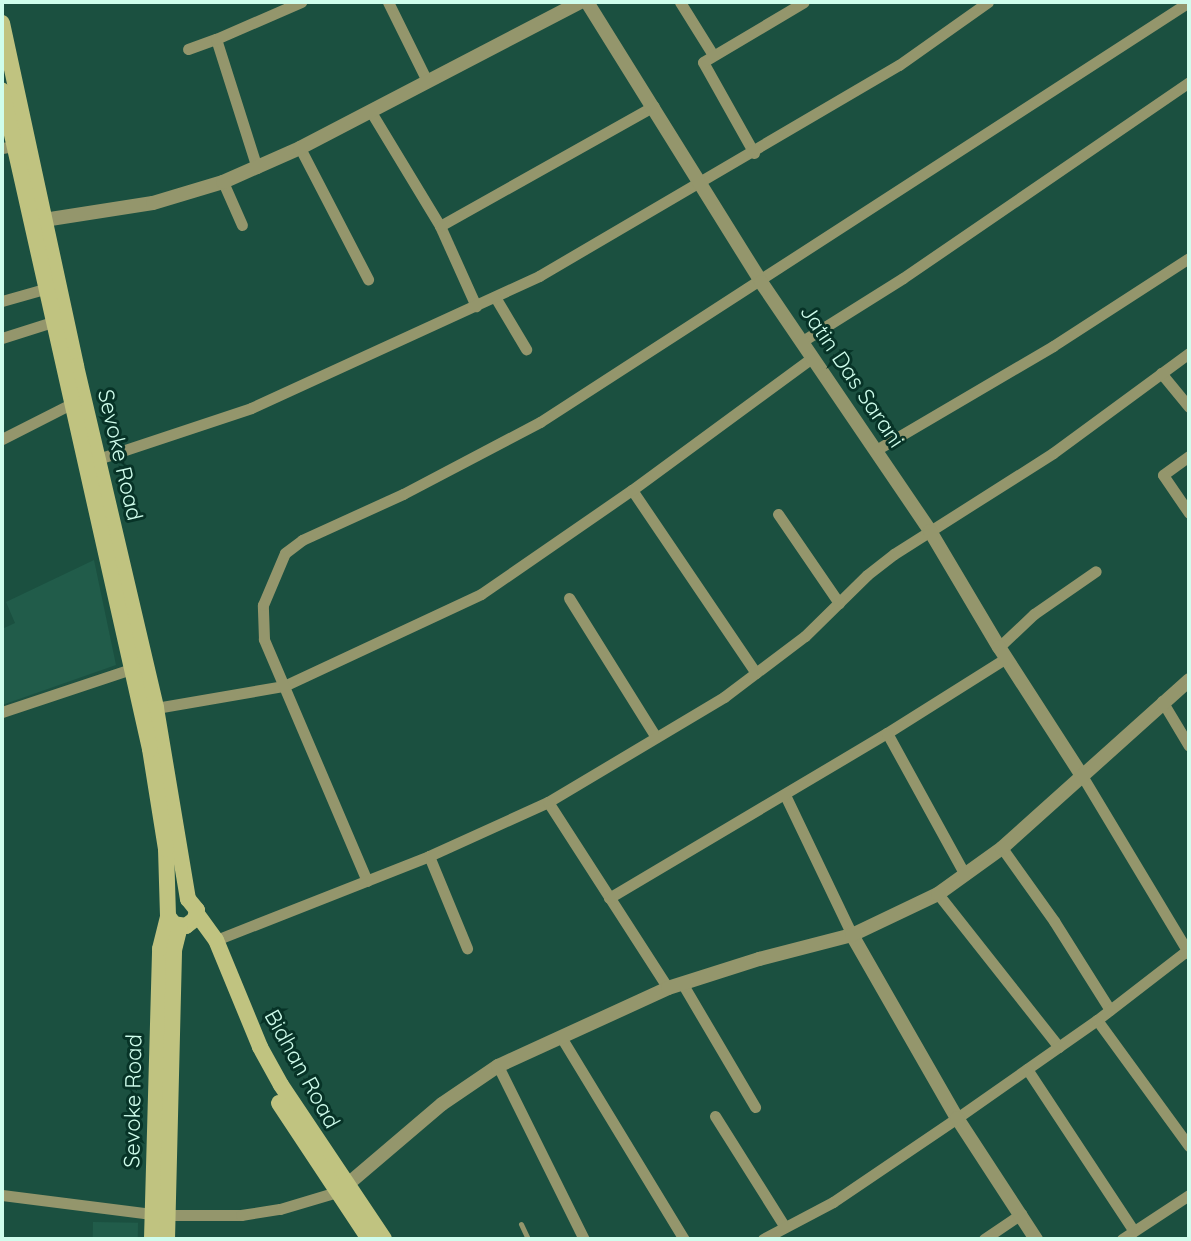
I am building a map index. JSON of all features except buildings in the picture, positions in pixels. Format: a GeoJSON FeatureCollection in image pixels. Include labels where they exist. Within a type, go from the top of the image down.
{"type":"FeatureCollection","features":[{"type":"Feature","properties":{"kind":"main road","name":"Sevoke Road"},"geometry":{"type":"LineString","coordinates":[[2,23],[37,220],[91,461],[131,669],[150,749],[166,849],[182,914]]}},
{"type":"Feature","properties":{"kind":"main road","name":"Sevoke Road"},"geometry":{"type":"LineString","coordinates":[[2,90],[8,147],[37,220],[44,289],[71,404],[91,461],[156,708],[182,914],[160,949],[160,1220]]}},
{"type":"Feature","properties":{"kind":"main road","name":"Bidhan Road"},"geometry":{"type":"LineString","coordinates":[[182,914],[211,942],[251,1051],[272,1091],[342,1188],[384,1239]]}},
{"type":"Feature","properties":{"kind":"main road","name":"Bidhan Road"},"geometry":{"type":"LineString","coordinates":[[342,1188],[369,1239]]}},
{"type":"Feature","properties":{"kind":"street"},"geometry":{"type":"LineString","coordinates":[[188,49],[301,2]]}},
{"type":"Feature","properties":{"kind":"street"},"geometry":{"type":"LineString","coordinates":[[388,2],[427,81]]}},
{"type":"Feature","properties":{"kind":"street"},"geometry":{"type":"LineString","coordinates":[[37,220],[153,203],[223,182],[300,148],[580,2]]}},
{"type":"Feature","properties":{"kind":"street","name":"Jatin Das Sarani"},"geometry":{"type":"LineString","coordinates":[[587,2],[761,282],[930,531],[1002,652],[1081,774]]}},
{"type":"Feature","properties":{"kind":"street"},"geometry":{"type":"LineString","coordinates":[[680,2],[713,55]]}},
{"type":"Feature","properties":{"kind":"street"},"geometry":{"type":"LineString","coordinates":[[754,153],[703,62],[788,6],[804,2]]}},
{"type":"Feature","properties":{"kind":"street"},"geometry":{"type":"LineString","coordinates":[[91,461],[251,408],[539,276],[700,185],[899,65],[988,2]]}},
{"type":"Feature","properties":{"kind":"street"},"geometry":{"type":"LineString","coordinates":[[367,881],[264,639],[263,605],[280,560],[291,547],[403,494],[540,422],[761,282],[1189,2]]}},
{"type":"Feature","properties":{"kind":"street"},"geometry":{"type":"LineString","coordinates":[[216,39],[257,168]]}},
{"type":"Feature","properties":{"kind":"street"},"geometry":{"type":"LineString","coordinates":[[801,342],[903,278],[1189,82]]}},
{"type":"Feature","properties":{"kind":"street"},"geometry":{"type":"LineString","coordinates":[[440,226],[654,106]]}},
{"type":"Feature","properties":{"kind":"street"},"geometry":{"type":"LineString","coordinates":[[371,112],[440,226],[476,306]]}},
{"type":"Feature","properties":{"kind":"street"},"geometry":{"type":"LineString","coordinates":[[300,148],[368,279]]}},
{"type":"Feature","properties":{"kind":"street"},"geometry":{"type":"LineString","coordinates":[[223,182],[242,225]]}},
{"type":"Feature","properties":{"kind":"street"},"geometry":{"type":"LineString","coordinates":[[876,450],[1053,346],[1189,258]]}},
{"type":"Feature","properties":{"kind":"street"},"geometry":{"type":"LineString","coordinates":[[2,301],[44,289]]}},
{"type":"Feature","properties":{"kind":"street"},"geometry":{"type":"LineString","coordinates":[[495,297],[526,349]]}},
{"type":"Feature","properties":{"kind":"street"},"geometry":{"type":"LineString","coordinates":[[2,338],[52,322]]}},
{"type":"Feature","properties":{"kind":"street"},"geometry":{"type":"LineString","coordinates":[[211,942],[429,856],[548,802],[756,673],[805,636],[867,575],[1053,453],[1189,354]]}},
{"type":"Feature","properties":{"kind":"street"},"geometry":{"type":"LineString","coordinates":[[156,708],[284,686],[481,594],[632,490],[812,358]]}},
{"type":"Feature","properties":{"kind":"street"},"geometry":{"type":"LineString","coordinates":[[1161,373],[1189,407]]}},
{"type":"Feature","properties":{"kind":"street"},"geometry":{"type":"LineString","coordinates":[[2,439],[71,404]]}},
{"type":"Feature","properties":{"kind":"street"},"geometry":{"type":"LineString","coordinates":[[1189,456],[1163,475],[1189,513]]}},
{"type":"Feature","properties":{"kind":"street"},"geometry":{"type":"LineString","coordinates":[[632,490],[756,673]]}},
{"type":"Feature","properties":{"kind":"street"},"geometry":{"type":"LineString","coordinates":[[778,514],[839,603]]}},
{"type":"Feature","properties":{"kind":"street"},"geometry":{"type":"LineString","coordinates":[[609,898],[887,733],[1002,652],[1034,614],[1096,571]]}},
{"type":"Feature","properties":{"kind":"street"},"geometry":{"type":"LineString","coordinates":[[569,598],[656,737]]}},
{"type":"Feature","properties":{"kind":"street"},"geometry":{"type":"LineString","coordinates":[[2,712],[131,669]]}},
{"type":"Feature","properties":{"kind":"street"},"geometry":{"type":"LineString","coordinates":[[2,1195],[160,1220],[241,1215],[280,1209],[342,1188],[442,1104],[498,1066],[675,985],[852,935],[938,894],[1002,848],[1162,701],[1189,680]]}},
{"type":"Feature","properties":{"kind":"street"},"geometry":{"type":"LineString","coordinates":[[1162,701],[1189,746]]}},
{"type":"Feature","properties":{"kind":"street"},"geometry":{"type":"LineString","coordinates":[[887,733],[965,875]]}},
{"type":"Feature","properties":{"kind":"street"},"geometry":{"type":"LineString","coordinates":[[763,1239],[833,1202],[1059,1047],[1188,952],[1081,774]]}},
{"type":"Feature","properties":{"kind":"street"},"geometry":{"type":"LineString","coordinates":[[785,795],[852,935],[957,1118],[1036,1239]]}},
{"type":"Feature","properties":{"kind":"street"},"geometry":{"type":"LineString","coordinates":[[548,802],[609,898],[675,985],[755,1107]]}},
{"type":"Feature","properties":{"kind":"street"},"geometry":{"type":"LineString","coordinates":[[1002,848],[1054,921],[1110,1010]]}},
{"type":"Feature","properties":{"kind":"street"},"geometry":{"type":"LineString","coordinates":[[429,856],[467,948]]}},
{"type":"Feature","properties":{"kind":"street"},"geometry":{"type":"LineString","coordinates":[[938,894],[1059,1047]]}},
{"type":"Feature","properties":{"kind":"street"},"geometry":{"type":"LineString","coordinates":[[1097,1020],[1189,1146]]}},
{"type":"Feature","properties":{"kind":"street"},"geometry":{"type":"LineString","coordinates":[[561,1037],[684,1239]]}},
{"type":"Feature","properties":{"kind":"street"},"geometry":{"type":"LineString","coordinates":[[498,1066],[584,1239]]}},
{"type":"Feature","properties":{"kind":"street"},"geometry":{"type":"LineString","coordinates":[[1027,1069],[1134,1231]]}},
{"type":"Feature","properties":{"kind":"street"},"geometry":{"type":"LineString","coordinates":[[715,1116],[785,1227]]}},
{"type":"Feature","properties":{"kind":"street"},"geometry":{"type":"LineString","coordinates":[[1122,1239],[1189,1195]]}},
{"type":"Feature","properties":{"kind":"street"},"geometry":{"type":"LineString","coordinates":[[984,1239],[1021,1214]]}},
{"type":"Feature","properties":{"kind":"lane"},"geometry":{"type":"LineString","coordinates":[[521,1224],[528,1239]]}},
{"type":"Feature","properties":{"kind":"shaded area"},"geometry":{"type":"Polygon","coordinates":[[[94,560],[116,665],[2,705],[2,629],[15,623],[6,602],[94,560]]]}},
{"type":"Feature","properties":{"kind":"shaded area"},"geometry":{"type":"Polygon","coordinates":[[[93,1222],[138,1223],[138,1239],[93,1239],[93,1222]]]}}]}
